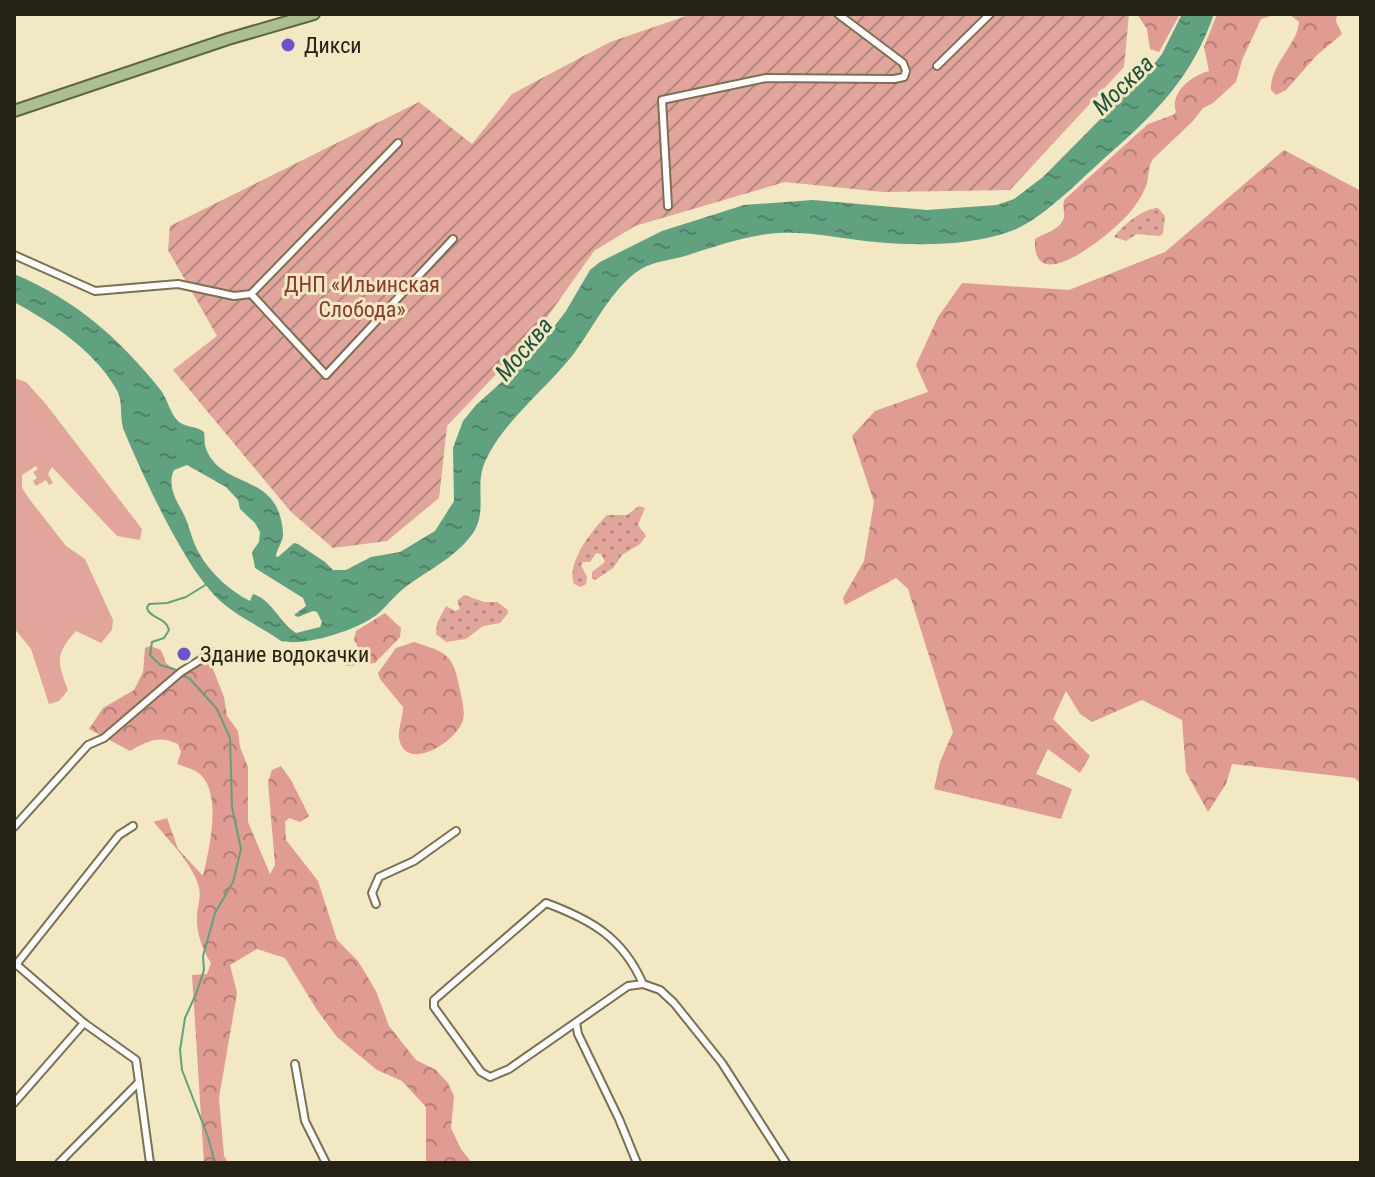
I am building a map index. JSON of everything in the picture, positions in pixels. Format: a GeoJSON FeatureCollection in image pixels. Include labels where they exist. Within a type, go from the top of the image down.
{"type":"FeatureCollection","features":[{"type":"Feature","properties":{"kind":"main road"},"geometry":{"type":"LineString","coordinates":[[14,111],[228,39],[314,14]]}},
{"type":"Feature","properties":{"kind":"street"},"geometry":{"type":"LineString","coordinates":[[668,206],[662,100],[766,78],[904,77],[906,71],[903,63],[838,14]]}},
{"type":"Feature","properties":{"kind":"street"},"geometry":{"type":"LineString","coordinates":[[937,66],[990,14]]}},
{"type":"Feature","properties":{"kind":"street"},"geometry":{"type":"LineString","coordinates":[[14,255],[95,291],[178,284],[234,296],[251,294],[398,143]]}},
{"type":"Feature","properties":{"kind":"street"},"geometry":{"type":"LineString","coordinates":[[251,294],[326,375],[453,239]]}},
{"type":"Feature","properties":{"kind":"street"},"geometry":{"type":"LineString","coordinates":[[14,827],[88,745],[104,738],[181,672],[213,652]]}},
{"type":"Feature","properties":{"kind":"street"},"geometry":{"type":"LineString","coordinates":[[133,826],[119,835],[16,966],[84,1023],[136,1060],[150,1163]]}},
{"type":"Feature","properties":{"kind":"street"},"geometry":{"type":"LineString","coordinates":[[376,904],[372,893],[379,877],[414,861],[456,831]]}},
{"type":"Feature","properties":{"kind":"street"},"geometry":{"type":"LineString","coordinates":[[643,984],[634,964],[606,934],[586,918],[546,903],[434,1000],[434,1007],[481,1072],[490,1077],[509,1069],[628,986],[643,984],[660,990],[722,1063],[786,1163]]}},
{"type":"Feature","properties":{"kind":"street"},"geometry":{"type":"LineString","coordinates":[[14,1103],[84,1023]]}},
{"type":"Feature","properties":{"kind":"street"},"geometry":{"type":"LineString","coordinates":[[576,1023],[578,1034],[637,1163]]}},
{"type":"Feature","properties":{"kind":"street"},"geometry":{"type":"LineString","coordinates":[[295,1064],[305,1121],[326,1163]]}},
{"type":"Feature","properties":{"kind":"street"},"geometry":{"type":"LineString","coordinates":[[59,1163],[139,1082]]}},
{"type":"Feature","properties":{"kind":"green space","name":"ДНП «Ильинская Слобода»"},"geometry":{"type":"Polygon","coordinates":[[[692,14],[1129,14],[1124,67],[1010,190],[883,192],[785,182],[635,226],[594,251],[538,330],[447,426],[439,498],[387,541],[333,548],[291,512],[173,370],[217,336],[168,250],[170,226],[419,102],[472,144],[512,94],[610,42],[692,14]]]}},
{"type":"Feature","properties":{"kind":"green space"},"geometry":{"type":"Polygon","coordinates":[[[1137,14],[1180,14],[1159,52],[1150,49],[1147,29],[1137,14]]]}},
{"type":"Feature","properties":{"kind":"green space"},"geometry":{"type":"Polygon","coordinates":[[[1217,14],[1277,14],[1261,19],[1242,60],[1236,82],[1203,108],[1153,159],[1142,194],[1123,220],[1077,255],[1060,263],[1046,264],[1037,257],[1035,239],[1061,224],[1064,200],[1148,124],[1173,115],[1179,91],[1196,76],[1209,71],[1204,47],[1217,14]]]}},
{"type":"Feature","properties":{"kind":"green space"},"geometry":{"type":"Polygon","coordinates":[[[1289,14],[1337,14],[1336,21],[1342,34],[1317,55],[1286,90],[1276,95],[1271,90],[1272,81],[1299,22],[1289,14]]]}},
{"type":"Feature","properties":{"kind":"green space"},"geometry":{"type":"Polygon","coordinates":[[[1284,150],[1361,191],[1361,784],[1355,778],[1232,764],[1226,784],[1208,812],[1186,772],[1182,720],[1142,700],[1092,722],[1080,714],[1066,691],[1053,719],[1090,756],[1080,773],[1048,749],[1036,774],[1072,789],[1061,819],[934,789],[940,762],[953,732],[908,589],[896,578],[845,605],[843,598],[864,561],[874,502],[852,436],[875,411],[928,392],[916,365],[938,317],[962,283],[1069,290],[1165,252],[1284,150]]]}},
{"type":"Feature","properties":{"kind":"green space"},"geometry":{"type":"Polygon","coordinates":[[[1158,208],[1165,216],[1160,236],[1137,234],[1126,241],[1114,237],[1133,218],[1158,208]]]}},
{"type":"Feature","properties":{"kind":"green space"},"geometry":{"type":"Polygon","coordinates":[[[14,378],[26,382],[45,403],[142,529],[140,540],[117,536],[52,467],[48,474],[53,483],[49,485],[46,480],[36,486],[33,481],[37,478],[33,472],[38,469],[36,466],[22,475],[22,488],[30,500],[66,546],[85,559],[113,620],[112,630],[101,643],[76,631],[69,639],[60,659],[68,690],[59,701],[49,704],[31,649],[14,628],[14,378]]]}},
{"type":"Feature","properties":{"kind":"green space"},"geometry":{"type":"Polygon","coordinates":[[[639,506],[645,508],[638,525],[646,536],[640,544],[622,555],[613,568],[595,580],[592,579],[592,572],[605,562],[601,554],[596,553],[590,562],[581,565],[587,577],[586,584],[581,587],[574,584],[577,557],[594,529],[607,515],[627,515],[639,506]]]}},
{"type":"Feature","properties":{"kind":"green space"},"geometry":{"type":"Polygon","coordinates":[[[464,595],[484,602],[497,602],[508,613],[500,623],[483,626],[466,639],[446,642],[436,634],[437,623],[446,606],[455,611],[460,609],[457,601],[464,595]]]}},
{"type":"Feature","properties":{"kind":"green space"},"geometry":{"type":"Polygon","coordinates":[[[385,613],[401,628],[400,637],[375,663],[346,666],[347,659],[361,652],[354,640],[356,631],[385,613]]]}},
{"type":"Feature","properties":{"kind":"green space"},"geometry":{"type":"Polygon","coordinates":[[[414,642],[435,649],[451,662],[463,709],[459,729],[442,745],[420,754],[403,748],[399,734],[403,707],[378,673],[396,648],[414,642]]]}},
{"type":"Feature","properties":{"kind":"green space"},"geometry":{"type":"Polygon","coordinates":[[[150,646],[161,650],[166,663],[175,670],[202,655],[211,664],[224,697],[227,716],[238,731],[248,767],[248,822],[270,874],[275,865],[268,782],[272,770],[281,766],[291,780],[309,816],[300,822],[289,818],[285,822],[286,840],[318,881],[337,940],[358,961],[376,991],[389,1026],[416,1060],[436,1070],[448,1083],[454,1096],[451,1128],[472,1163],[426,1163],[426,1107],[402,1081],[377,1070],[337,1037],[285,958],[257,949],[230,965],[237,993],[219,1098],[224,1156],[228,1163],[204,1163],[192,975],[207,974],[211,963],[199,934],[197,915],[200,892],[195,876],[154,822],[167,818],[178,849],[203,876],[212,824],[211,796],[201,775],[177,764],[181,752],[178,744],[153,740],[130,751],[89,729],[103,708],[134,690],[143,672],[145,648],[150,646]]]}},
{"type":"Feature","properties":{"kind":"water"},"geometry":{"type":"Polygon","coordinates":[[[1182,14],[1214,14],[1195,57],[1157,108],[1061,198],[1023,226],[1011,231],[979,240],[927,244],[876,242],[803,233],[766,234],[732,241],[641,269],[621,287],[572,356],[499,437],[483,467],[479,517],[467,541],[407,586],[372,618],[318,639],[281,641],[214,595],[187,558],[146,481],[123,427],[120,398],[106,373],[70,338],[14,302],[14,274],[56,295],[94,321],[143,369],[162,392],[177,420],[204,432],[206,449],[215,463],[272,500],[283,533],[276,556],[294,543],[333,570],[346,570],[371,557],[400,552],[435,531],[454,501],[453,448],[463,421],[476,405],[534,353],[566,311],[590,270],[600,262],[662,231],[744,205],[813,200],[927,210],[997,205],[1014,199],[1043,177],[1162,54],[1182,14]],[[187,465],[174,470],[172,476],[174,494],[204,560],[221,581],[250,601],[253,594],[260,597],[296,633],[320,627],[322,622],[317,612],[298,617],[294,615],[306,606],[303,598],[255,568],[252,552],[259,542],[260,532],[226,487],[187,465]]]}},
{"type":"Feature","properties":{"kind":"waterway"},"geometry":{"type":"LineString","coordinates":[[207,584],[186,597],[149,604],[147,608],[169,630],[164,638],[152,642],[150,655],[160,665],[190,679],[217,709],[230,738],[232,807],[241,849],[233,882],[215,913],[203,956],[204,970],[185,1018],[180,1050],[182,1070],[215,1163]]}},
{"type":"Feature","properties":{"kind":"place","name":"Дикси"},"geometry":{"type":"Point","coordinates":[288,45]}},
{"type":"Feature","properties":{"kind":"place","name":"Здание водокачки"},"geometry":{"type":"Point","coordinates":[184,654]}},
{"type":"Feature","properties":{"kind":"water label","name":"Москва"},"geometry":{"type":"Point","coordinates":[1123,85]}},
{"type":"Feature","properties":{"kind":"water label","name":"Москва"},"geometry":{"type":"Point","coordinates":[524,349]}}]}
